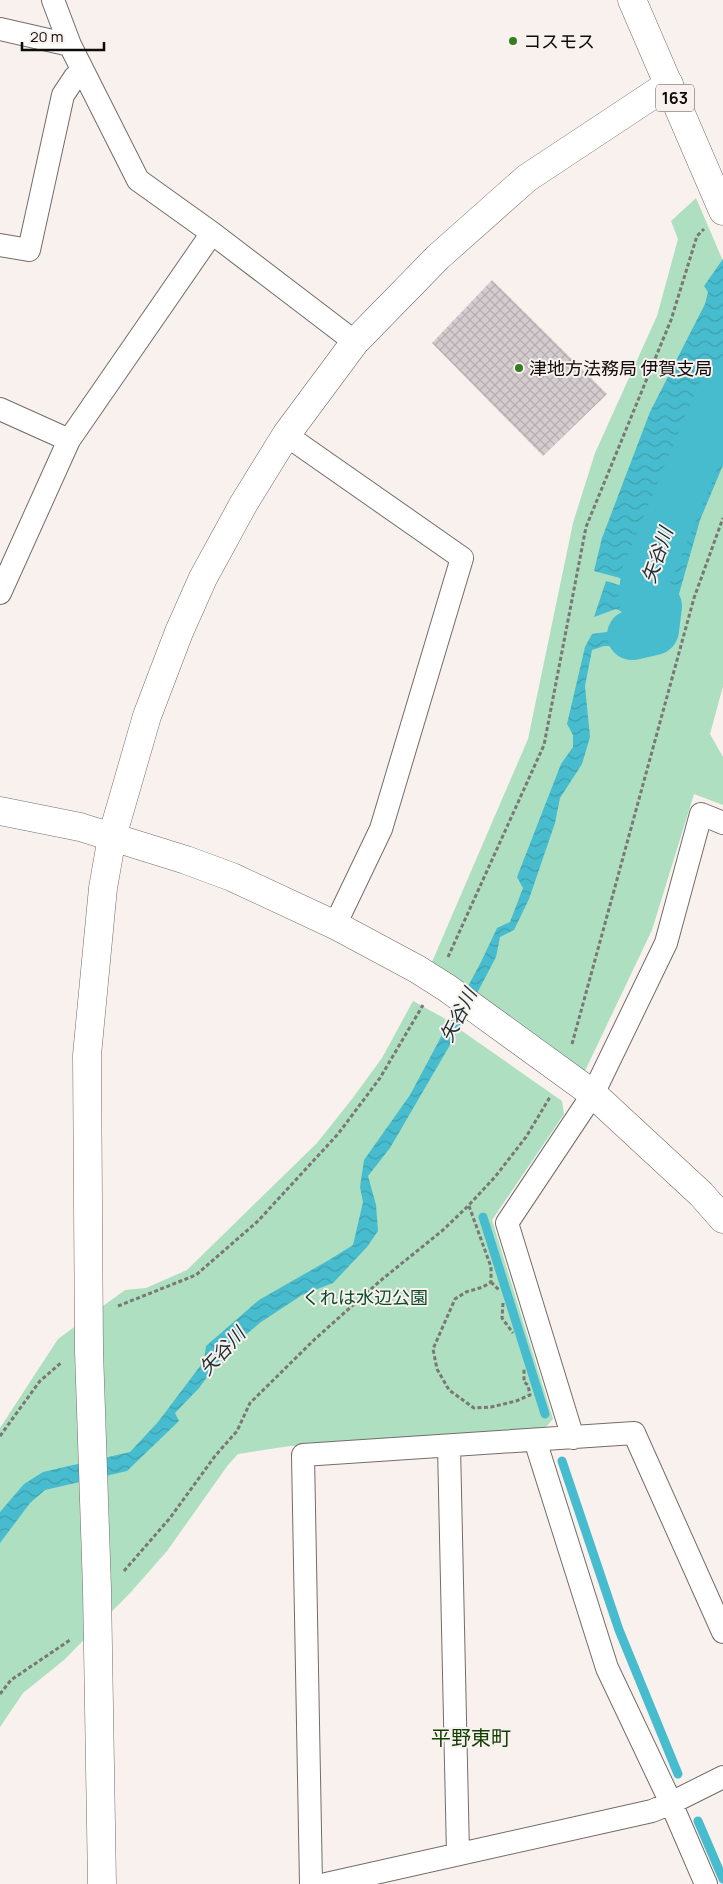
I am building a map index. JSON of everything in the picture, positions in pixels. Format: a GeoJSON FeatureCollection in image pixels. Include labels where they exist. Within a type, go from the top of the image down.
{"type":"FeatureCollection","features":[{"type":"Feature","properties":{"kind":"main road","name":"163"},"geometry":{"type":"LineString","coordinates":[[632,0],[721,206]]}},
{"type":"Feature","properties":{"kind":"main road"},"geometry":{"type":"LineString","coordinates":[[102,1884],[96,1589],[78,1354],[87,1055],[103,888],[112,837],[147,716],[179,632],[203,578],[239,511],[286,435],[355,342],[438,257],[527,178],[669,84]]}},
{"type":"Feature","properties":{"kind":"main road"},"geometry":{"type":"LineString","coordinates":[[0,811],[80,827],[186,860],[232,877],[335,924],[416,969],[436,994],[574,1088],[701,1194],[723,1218]]}},
{"type":"Feature","properties":{"kind":"street"},"geometry":{"type":"LineString","coordinates":[[53,0],[70,45],[138,180],[212,233],[355,342]]}},
{"type":"Feature","properties":{"kind":"street"},"geometry":{"type":"LineString","coordinates":[[0,29],[70,45]]}},
{"type":"Feature","properties":{"kind":"street"},"geometry":{"type":"LineString","coordinates":[[0,245],[29,250],[63,95],[75,77],[83,71]]}},
{"type":"Feature","properties":{"kind":"street"},"geometry":{"type":"LineString","coordinates":[[0,593],[69,440],[212,233]]}},
{"type":"Feature","properties":{"kind":"street"},"geometry":{"type":"LineString","coordinates":[[0,409],[69,440]]}},
{"type":"Feature","properties":{"kind":"street"},"geometry":{"type":"LineString","coordinates":[[286,435],[462,558],[380,829],[335,924]]}},
{"type":"Feature","properties":{"kind":"street"},"geometry":{"type":"LineString","coordinates":[[573,1438],[507,1223],[574,1088],[666,943],[700,814],[723,823]]}},
{"type":"Feature","properties":{"kind":"street"},"geometry":{"type":"LineString","coordinates":[[311,1884],[303,1456],[634,1433],[723,1632]]}},
{"type":"Feature","properties":{"kind":"street"},"geometry":{"type":"LineString","coordinates":[[535,1440],[607,1668],[671,1803],[706,1884]]}},
{"type":"Feature","properties":{"kind":"street"},"geometry":{"type":"LineString","coordinates":[[449,1446],[458,1854]]}},
{"type":"Feature","properties":{"kind":"street"},"geometry":{"type":"LineString","coordinates":[[326,1884],[389,1877],[458,1854],[652,1810],[671,1803],[723,1777]]}},
{"type":"Feature","properties":{"kind":"path"},"geometry":{"type":"LineString","coordinates":[[448,958],[544,745],[586,527],[671,320],[697,236],[721,206]]}},
{"type":"Feature","properties":{"kind":"path"},"geometry":{"type":"LineString","coordinates":[[571,1047],[694,598],[723,518]]}},
{"type":"Feature","properties":{"kind":"path"},"geometry":{"type":"LineString","coordinates":[[118,1306],[196,1275],[258,1221],[338,1134],[380,1078],[436,994]]}},
{"type":"Feature","properties":{"kind":"path"},"geometry":{"type":"LineString","coordinates":[[122,1574],[170,1518],[215,1456],[237,1431],[250,1403],[315,1339],[380,1281],[443,1230],[468,1206],[495,1177],[526,1137],[574,1088]]}},
{"type":"Feature","properties":{"kind":"path"},"geometry":{"type":"LineString","coordinates":[[468,1206],[491,1267],[491,1282]]}},
{"type":"Feature","properties":{"kind":"path"},"geometry":{"type":"LineString","coordinates":[[491,1282],[499,1287],[503,1304],[502,1318],[518,1339]]}},
{"type":"Feature","properties":{"kind":"path"},"geometry":{"type":"LineString","coordinates":[[491,1282],[483,1287],[466,1292],[455,1299],[433,1349],[437,1369],[448,1390],[474,1408],[491,1407],[516,1401],[530,1395],[528,1385],[524,1382],[524,1363]]}},
{"type":"Feature","properties":{"kind":"path"},"geometry":{"type":"LineString","coordinates":[[0,1436],[40,1381],[78,1354]]}},
{"type":"Feature","properties":{"kind":"path"},"geometry":{"type":"LineString","coordinates":[[0,1694],[11,1680],[74,1636]]}},
{"type":"Feature","properties":{"kind":"green space"},"geometry":{"type":"Polygon","coordinates":[[[696,198],[723,261],[723,686],[710,734],[723,757],[723,805],[694,794],[652,930],[584,1073],[429,969],[528,739],[573,523],[595,453],[657,316],[678,239],[671,221],[696,198]]]}},
{"type":"Feature","properties":{"kind":"green space","name":"くれは水辺公園"},"geometry":{"type":"Polygon","coordinates":[[[413,1001],[442,1017],[562,1101],[564,1114],[492,1220],[553,1419],[545,1428],[290,1446],[238,1454],[228,1465],[167,1551],[131,1592],[64,1660],[23,1693],[0,1727],[0,1428],[58,1339],[125,1290],[146,1288],[187,1270],[317,1143],[382,1058],[413,1001]]]}},
{"type":"Feature","properties":{"kind":"water"},"geometry":{"type":"Polygon","coordinates":[[[723,259],[723,465],[700,520],[679,594],[594,571],[602,538],[650,412],[705,304],[708,292],[704,286],[723,259]]]}},
{"type":"Feature","properties":{"kind":"water"},"geometry":{"type":"Polygon","coordinates":[[[606,581],[668,600],[659,639],[641,647],[604,646],[592,650],[585,686],[590,737],[582,764],[560,798],[555,823],[529,899],[514,930],[500,937],[496,957],[450,1045],[390,1148],[368,1176],[376,1205],[378,1231],[367,1247],[333,1283],[302,1295],[261,1322],[226,1351],[199,1388],[175,1413],[179,1421],[127,1471],[45,1490],[30,1503],[0,1543],[0,1512],[24,1484],[43,1472],[130,1452],[158,1422],[204,1361],[206,1346],[259,1300],[353,1245],[363,1202],[360,1187],[364,1160],[410,1095],[481,962],[497,928],[510,922],[523,888],[517,877],[561,764],[573,747],[573,735],[567,724],[585,647],[592,634],[621,630],[643,623],[645,614],[627,614],[616,609],[594,617],[606,581]]]}},
{"type":"Feature","properties":{"kind":"building","name":"津地方法務局 伊賀支局"},"geometry":{"type":"Polygon","coordinates":[[[492,280],[607,394],[543,456],[432,343],[492,280]]]}},
{"type":"Feature","properties":{"kind":"waterway","name":"矢谷川"},"geometry":{"type":"LineString","coordinates":[[632,635],[654,630],[657,606],[643,599],[646,576],[723,390]]}},
{"type":"Feature","properties":{"kind":"waterway"},"geometry":{"type":"LineString","coordinates":[[483,1217],[545,1414]]}},
{"type":"Feature","properties":{"kind":"waterway"},"geometry":{"type":"LineString","coordinates":[[562,1461],[619,1630],[678,1774]]}},
{"type":"Feature","properties":{"kind":"waterway"},"geometry":{"type":"LineString","coordinates":[[698,1821],[723,1879]]}},
{"type":"Feature","properties":{"kind":"place","name":"コスモス"},"geometry":{"type":"Point","coordinates":[513,41]}},
{"type":"Feature","properties":{"kind":"place","name":"津地方法務局 伊賀支局"},"geometry":{"type":"Point","coordinates":[519,368]}},
{"type":"Feature","properties":{"kind":"district","name":"平野東町"},"geometry":{"type":"Point","coordinates":[471,1737]}}]}
